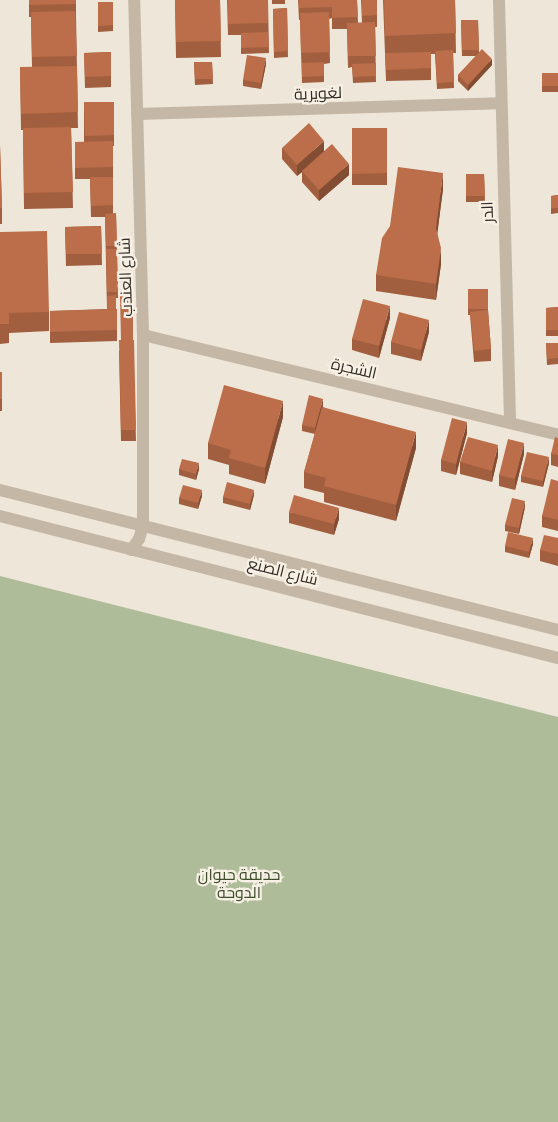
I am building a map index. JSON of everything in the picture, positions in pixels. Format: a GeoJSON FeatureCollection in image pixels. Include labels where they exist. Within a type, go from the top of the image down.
{"type":"FeatureCollection","features":[{"type":"Feature","properties":{"kind":"street","name":"شارع العندب"},"geometry":{"type":"LineString","coordinates":[[131,550],[139,539],[143,526],[143,335],[134,0]]}},
{"type":"Feature","properties":{"kind":"street","name":"الدر"},"geometry":{"type":"LineString","coordinates":[[498,0],[510,422]]}},
{"type":"Feature","properties":{"kind":"street","name":"لغويرية"},"geometry":{"type":"LineString","coordinates":[[137,114],[500,103]]}},
{"type":"Feature","properties":{"kind":"street","name":"الشجرة"},"geometry":{"type":"LineString","coordinates":[[143,335],[558,435]]}},
{"type":"Feature","properties":{"kind":"street","name":"شارع الصنع"},"geometry":{"type":"LineString","coordinates":[[0,490],[558,630]]}},
{"type":"Feature","properties":{"kind":"street","name":"شارع الصنع"},"geometry":{"type":"LineString","coordinates":[[0,516],[558,658]]}},
{"type":"Feature","properties":{"kind":"green space","name":"حديقة حيوان الدوحة"},"geometry":{"type":"Polygon","coordinates":[[[0,576],[558,717],[558,1122],[0,1122],[0,576]]]}},
{"type":"Feature","properties":{"kind":"building"},"geometry":{"type":"Polygon","coordinates":[[[29,0],[76,0],[76,4],[29,5],[29,0]]]}},
{"type":"Feature","properties":{"kind":"building"},"geometry":{"type":"Polygon","coordinates":[[[175,0],[220,0],[221,41],[176,42],[175,0]]]}},
{"type":"Feature","properties":{"kind":"building"},"geometry":{"type":"Polygon","coordinates":[[[228,0],[268,0],[268,23],[228,24],[228,0]]]}},
{"type":"Feature","properties":{"kind":"building"},"geometry":{"type":"Polygon","coordinates":[[[299,0],[357,0],[358,17],[332,18],[332,7],[299,8],[299,0]]]}},
{"type":"Feature","properties":{"kind":"building"},"geometry":{"type":"Polygon","coordinates":[[[362,0],[377,0],[377,15],[362,16],[362,0]]]}},
{"type":"Feature","properties":{"kind":"building"},"geometry":{"type":"Polygon","coordinates":[[[384,0],[455,0],[456,33],[385,36],[384,0]]]}},
{"type":"Feature","properties":{"kind":"building"},"geometry":{"type":"Polygon","coordinates":[[[98,2],[113,2],[113,25],[98,26],[98,2]]]}},
{"type":"Feature","properties":{"kind":"building"},"geometry":{"type":"Polygon","coordinates":[[[287,8],[288,51],[274,52],[273,9],[287,8]]]}},
{"type":"Feature","properties":{"kind":"building"},"geometry":{"type":"Polygon","coordinates":[[[75,11],[77,56],[32,57],[31,12],[75,11]]]}},
{"type":"Feature","properties":{"kind":"building"},"geometry":{"type":"Polygon","coordinates":[[[329,12],[330,52],[301,53],[300,13],[329,12]]]}},
{"type":"Feature","properties":{"kind":"building"},"geometry":{"type":"Polygon","coordinates":[[[461,20],[478,20],[479,50],[462,50],[461,20]]]}},
{"type":"Feature","properties":{"kind":"building"},"geometry":{"type":"Polygon","coordinates":[[[375,22],[376,56],[348,56],[347,23],[375,22]]]}},
{"type":"Feature","properties":{"kind":"building"},"geometry":{"type":"Polygon","coordinates":[[[268,32],[269,47],[241,48],[241,33],[268,32]]]}},
{"type":"Feature","properties":{"kind":"building"},"geometry":{"type":"Polygon","coordinates":[[[482,49],[492,59],[468,85],[458,75],[482,49]]]}},
{"type":"Feature","properties":{"kind":"building"},"geometry":{"type":"Polygon","coordinates":[[[453,50],[454,82],[437,83],[435,51],[453,50]]]}},
{"type":"Feature","properties":{"kind":"building"},"geometry":{"type":"Polygon","coordinates":[[[111,52],[111,76],[85,77],[84,53],[111,52]]]}},
{"type":"Feature","properties":{"kind":"building"},"geometry":{"type":"Polygon","coordinates":[[[431,52],[431,68],[386,70],[385,53],[431,52]]]}},
{"type":"Feature","properties":{"kind":"building"},"geometry":{"type":"Polygon","coordinates":[[[247,55],[266,58],[261,83],[243,80],[247,55]]]}},
{"type":"Feature","properties":{"kind":"building"},"geometry":{"type":"Polygon","coordinates":[[[194,62],[212,62],[213,79],[195,79],[194,62]]]}},
{"type":"Feature","properties":{"kind":"building"},"geometry":{"type":"Polygon","coordinates":[[[324,62],[324,76],[302,77],[302,63],[324,62]]]}},
{"type":"Feature","properties":{"kind":"building"},"geometry":{"type":"Polygon","coordinates":[[[376,63],[376,76],[353,77],[352,64],[376,63]]]}},
{"type":"Feature","properties":{"kind":"building"},"geometry":{"type":"Polygon","coordinates":[[[77,66],[78,112],[21,114],[20,67],[77,66]]]}},
{"type":"Feature","properties":{"kind":"building"},"geometry":{"type":"Polygon","coordinates":[[[542,73],[558,73],[558,86],[542,86],[542,73]]]}},
{"type":"Feature","properties":{"kind":"building"},"geometry":{"type":"Polygon","coordinates":[[[84,102],[114,102],[114,135],[85,136],[84,102]]]}},
{"type":"Feature","properties":{"kind":"building"},"geometry":{"type":"Polygon","coordinates":[[[309,123],[324,141],[297,165],[282,148],[309,123]]]}},
{"type":"Feature","properties":{"kind":"building"},"geometry":{"type":"Polygon","coordinates":[[[71,127],[73,192],[24,193],[23,128],[71,127]]]}},
{"type":"Feature","properties":{"kind":"building"},"geometry":{"type":"Polygon","coordinates":[[[352,128],[387,128],[387,173],[352,174],[352,128]]]}},
{"type":"Feature","properties":{"kind":"building"},"geometry":{"type":"Polygon","coordinates":[[[113,141],[113,167],[75,168],[75,142],[113,141]]]}},
{"type":"Feature","properties":{"kind":"building"},"geometry":{"type":"Polygon","coordinates":[[[332,144],[349,164],[319,190],[302,171],[332,144]]]}},
{"type":"Feature","properties":{"kind":"building"},"geometry":{"type":"Polygon","coordinates":[[[0,146],[2,208],[0,208],[0,146]]]}},
{"type":"Feature","properties":{"kind":"building"},"geometry":{"type":"Polygon","coordinates":[[[398,167],[443,173],[436,228],[441,248],[436,284],[376,275],[382,238],[390,226],[398,167]]]}},
{"type":"Feature","properties":{"kind":"building"},"geometry":{"type":"Polygon","coordinates":[[[466,174],[484,174],[485,196],[466,196],[466,174]]]}},
{"type":"Feature","properties":{"kind":"building"},"geometry":{"type":"Polygon","coordinates":[[[90,177],[113,177],[113,205],[91,206],[90,177]]]}},
{"type":"Feature","properties":{"kind":"building"},"geometry":{"type":"Polygon","coordinates":[[[558,195],[558,208],[551,208],[551,196],[558,195]]]}},
{"type":"Feature","properties":{"kind":"building"},"geometry":{"type":"Polygon","coordinates":[[[116,213],[117,246],[106,246],[105,214],[116,213]]]}},
{"type":"Feature","properties":{"kind":"building"},"geometry":{"type":"Polygon","coordinates":[[[101,226],[102,254],[66,254],[65,227],[101,226]]]}},
{"type":"Feature","properties":{"kind":"building"},"geometry":{"type":"Polygon","coordinates":[[[47,231],[49,312],[9,313],[9,324],[0,324],[0,232],[47,231]]]}},
{"type":"Feature","properties":{"kind":"building"},"geometry":{"type":"Polygon","coordinates":[[[106,249],[117,249],[118,292],[107,292],[106,249]]]}},
{"type":"Feature","properties":{"kind":"building"},"geometry":{"type":"Polygon","coordinates":[[[468,289],[488,289],[488,309],[468,309],[468,289]]]}},
{"type":"Feature","properties":{"kind":"building"},"geometry":{"type":"Polygon","coordinates":[[[116,295],[116,309],[107,309],[107,296],[116,295]]]}},
{"type":"Feature","properties":{"kind":"building"},"geometry":{"type":"Polygon","coordinates":[[[120,296],[133,296],[133,340],[121,340],[120,296]]]}},
{"type":"Feature","properties":{"kind":"building"},"geometry":{"type":"Polygon","coordinates":[[[363,299],[390,306],[379,346],[352,339],[363,299]]]}},
{"type":"Feature","properties":{"kind":"building"},"geometry":{"type":"Polygon","coordinates":[[[558,307],[558,330],[546,330],[546,308],[558,307]]]}},
{"type":"Feature","properties":{"kind":"building"},"geometry":{"type":"Polygon","coordinates":[[[117,309],[117,330],[50,332],[50,311],[117,309]]]}},
{"type":"Feature","properties":{"kind":"building"},"geometry":{"type":"Polygon","coordinates":[[[488,310],[491,349],[474,351],[470,312],[488,310]]]}},
{"type":"Feature","properties":{"kind":"building"},"geometry":{"type":"Polygon","coordinates":[[[399,312],[429,320],[421,350],[391,342],[399,312]]]}},
{"type":"Feature","properties":{"kind":"building"},"geometry":{"type":"Polygon","coordinates":[[[119,340],[134,340],[136,430],[121,430],[119,340]]]}},
{"type":"Feature","properties":{"kind":"building"},"geometry":{"type":"Polygon","coordinates":[[[546,343],[558,343],[558,358],[547,359],[546,343]]]}},
{"type":"Feature","properties":{"kind":"building"},"geometry":{"type":"Polygon","coordinates":[[[0,372],[2,372],[2,399],[0,399],[0,372]]]}},
{"type":"Feature","properties":{"kind":"building"},"geometry":{"type":"Polygon","coordinates":[[[224,385],[283,401],[265,468],[229,458],[231,450],[208,443],[224,385]]]}},
{"type":"Feature","properties":{"kind":"building"},"geometry":{"type":"Polygon","coordinates":[[[309,395],[323,399],[315,428],[302,425],[309,395]]]}},
{"type":"Feature","properties":{"kind":"building"},"geometry":{"type":"Polygon","coordinates":[[[322,407],[416,432],[396,505],[324,486],[326,478],[304,472],[322,407]]]}},
{"type":"Feature","properties":{"kind":"building"},"geometry":{"type":"Polygon","coordinates":[[[452,418],[467,422],[456,464],[441,460],[452,418]]]}},
{"type":"Feature","properties":{"kind":"building"},"geometry":{"type":"Polygon","coordinates":[[[468,437],[498,445],[492,471],[460,462],[468,437]]]}},
{"type":"Feature","properties":{"kind":"building"},"geometry":{"type":"Polygon","coordinates":[[[555,437],[558,438],[558,455],[551,454],[555,437]]]}},
{"type":"Feature","properties":{"kind":"building"},"geometry":{"type":"Polygon","coordinates":[[[508,439],[524,443],[515,479],[499,475],[508,439]]]}},
{"type":"Feature","properties":{"kind":"building"},"geometry":{"type":"Polygon","coordinates":[[[527,452],[549,457],[543,481],[521,476],[527,452]]]}},
{"type":"Feature","properties":{"kind":"building"},"geometry":{"type":"Polygon","coordinates":[[[182,459],[199,463],[196,474],[179,469],[182,459]]]}},
{"type":"Feature","properties":{"kind":"building"},"geometry":{"type":"Polygon","coordinates":[[[551,479],[558,481],[558,520],[542,516],[551,479]]]}},
{"type":"Feature","properties":{"kind":"building"},"geometry":{"type":"Polygon","coordinates":[[[227,482],[254,490],[250,504],[223,497],[227,482]]]}},
{"type":"Feature","properties":{"kind":"building"},"geometry":{"type":"Polygon","coordinates":[[[183,485],[202,490],[198,503],[179,498],[183,485]]]}},
{"type":"Feature","properties":{"kind":"building"},"geometry":{"type":"Polygon","coordinates":[[[294,495],[339,508],[334,524],[289,512],[294,495]]]}},
{"type":"Feature","properties":{"kind":"building"},"geometry":{"type":"Polygon","coordinates":[[[512,498],[525,501],[519,528],[505,525],[512,498]]]}},
{"type":"Feature","properties":{"kind":"building"},"geometry":{"type":"Polygon","coordinates":[[[508,532],[533,538],[529,552],[505,546],[508,532]]]}},
{"type":"Feature","properties":{"kind":"building"},"geometry":{"type":"Polygon","coordinates":[[[544,535],[558,538],[558,554],[540,550],[544,535]]]}}]}
